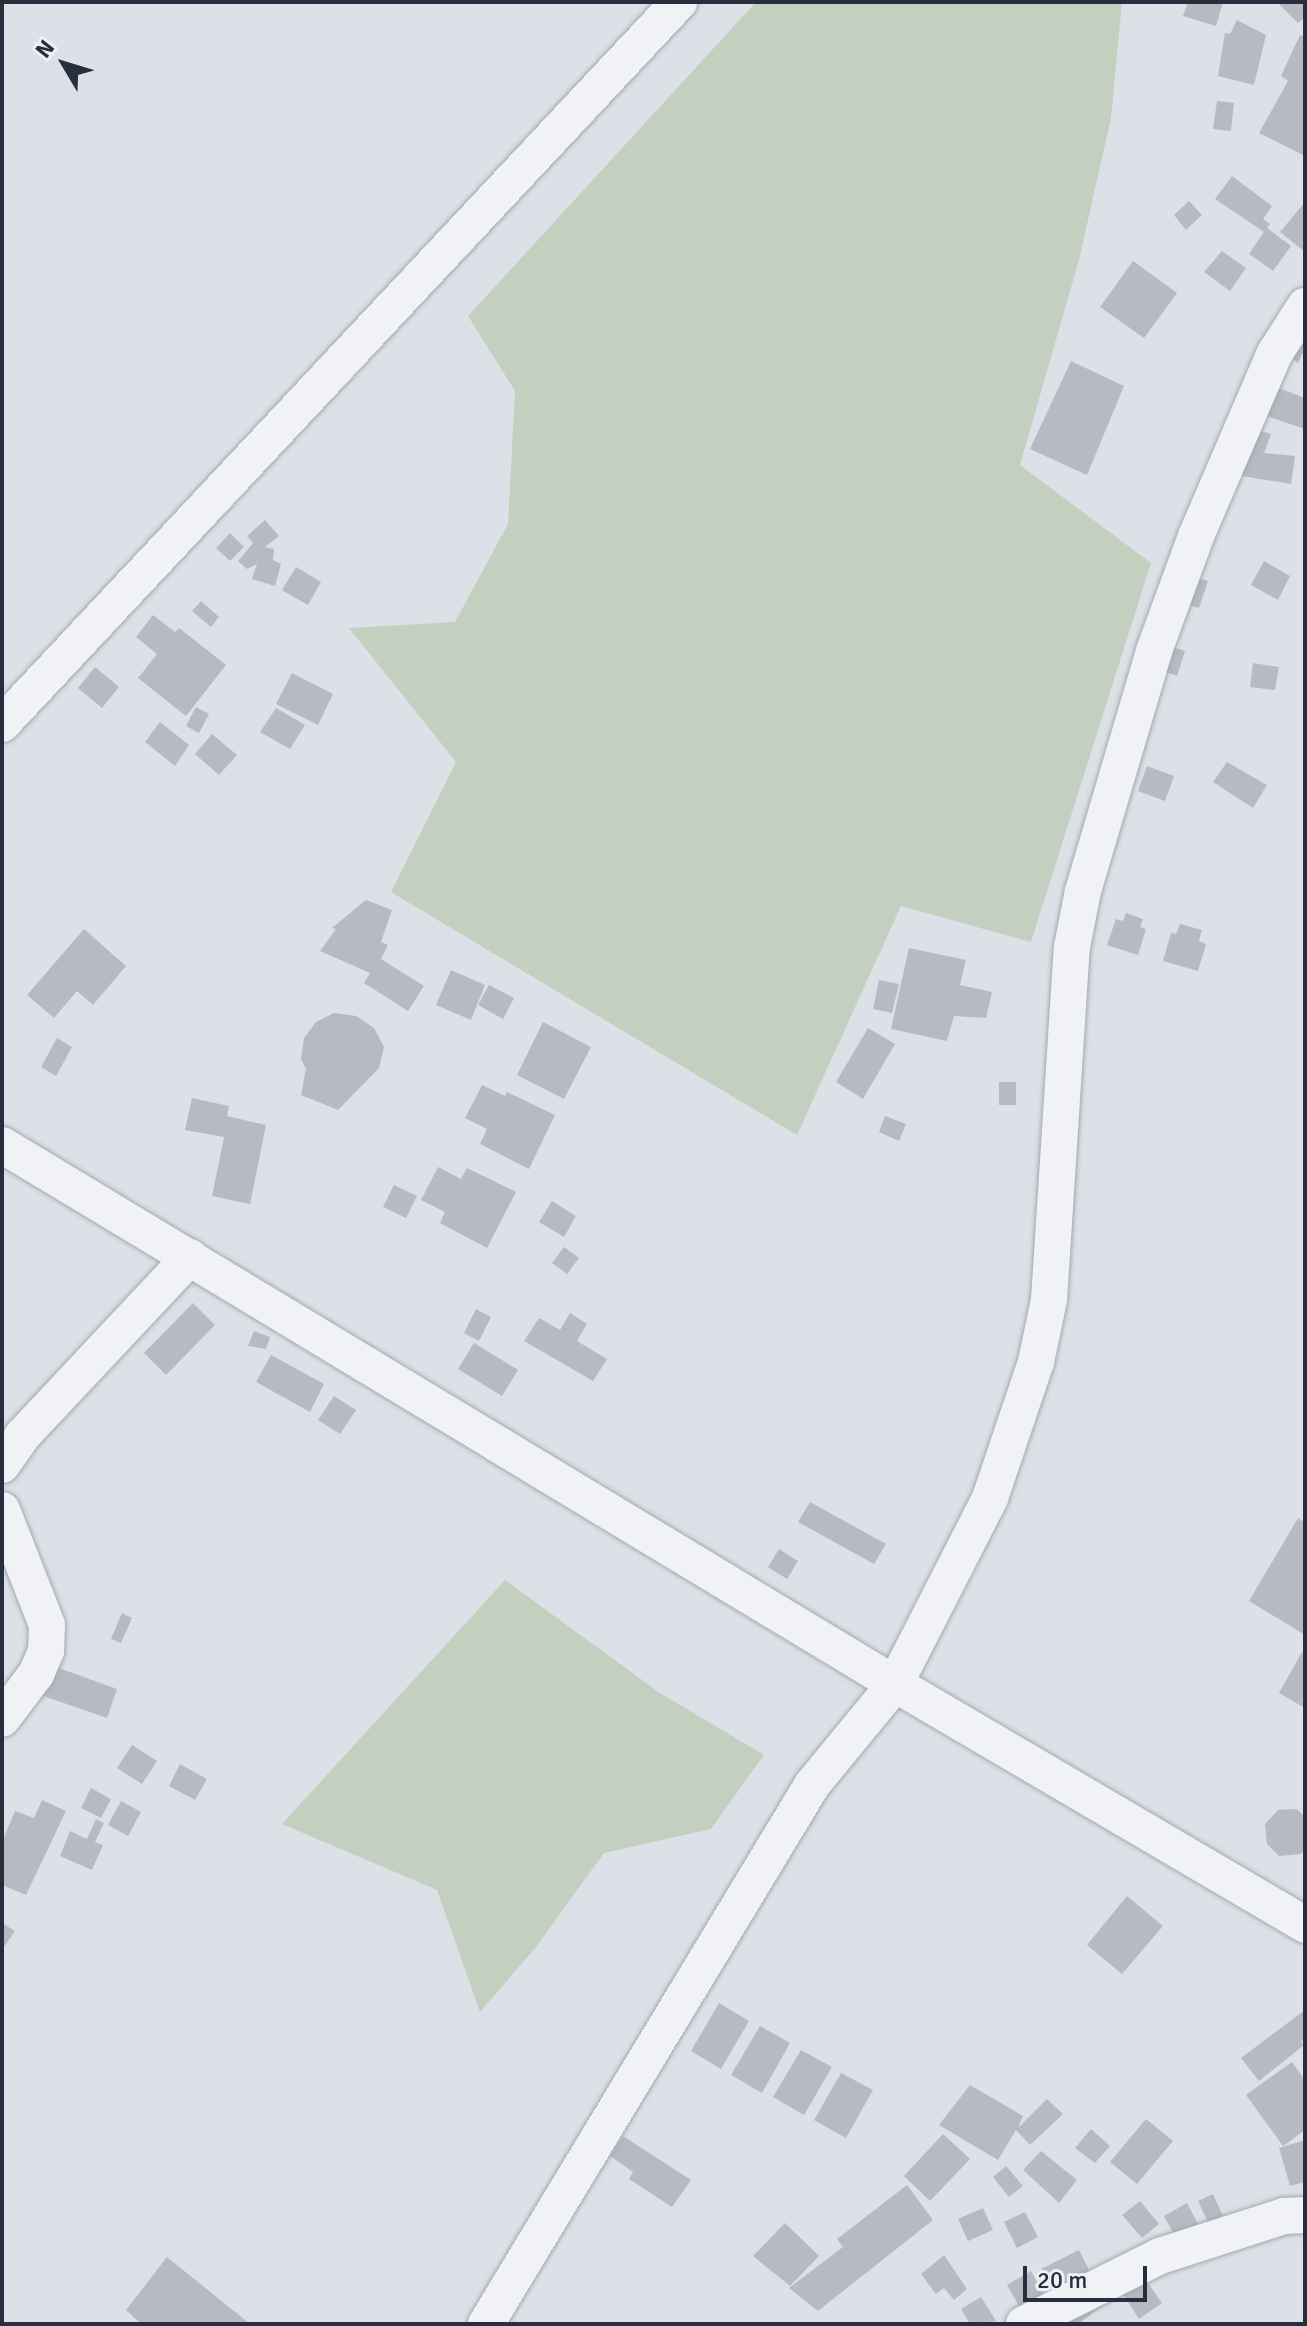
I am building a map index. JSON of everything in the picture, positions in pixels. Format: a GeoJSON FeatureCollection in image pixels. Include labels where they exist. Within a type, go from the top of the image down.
{"type":"FeatureCollection","features":[{"type":"Feature","properties":{"kind":"street"},"geometry":{"type":"LineString","coordinates":[[2,724],[679,2]]}},
{"type":"Feature","properties":{"kind":"street"},"geometry":{"type":"LineString","coordinates":[[486,2324],[812,1785],[895,1684],[990,1498],[1036,1362],[1049,1300],[1072,947],[1083,891],[1150,666],[1196,536],[1275,353],[1305,306]]}},
{"type":"Feature","properties":{"kind":"street"},"geometry":{"type":"LineString","coordinates":[[2,1145],[895,1684],[1305,1925]]}},
{"type":"Feature","properties":{"kind":"street"},"geometry":{"type":"LineString","coordinates":[[2,1465],[23,1435],[190,1257]]}},
{"type":"Feature","properties":{"kind":"street"},"geometry":{"type":"LineString","coordinates":[[2,1510],[47,1625],[46,1651],[36,1674],[2,1719]]}},
{"type":"Feature","properties":{"kind":"street"},"geometry":{"type":"LineString","coordinates":[[1024,2324],[1160,2256],[1284,2216],[1305,2215]]}},
{"type":"Feature","properties":{"kind":"green space"},"geometry":{"type":"Polygon","coordinates":[[[756,2],[1122,2],[1111,118],[1079,260],[1020,465],[1151,563],[1031,942],[901,906],[797,1135],[391,892],[456,762],[349,628],[455,622],[508,524],[515,391],[468,316],[756,2]]]}},
{"type":"Feature","properties":{"kind":"green space"},"geometry":{"type":"Polygon","coordinates":[[[505,1580],[660,1693],[764,1755],[711,1829],[604,1853],[536,1947],[480,2012],[437,1890],[282,1824],[505,1580]]]}},
{"type":"Feature","properties":{"kind":"building"},"geometry":{"type":"Polygon","coordinates":[[[1188,2],[1223,2],[1216,26],[1183,16],[1188,2]]]}},
{"type":"Feature","properties":{"kind":"building"},"geometry":{"type":"Polygon","coordinates":[[[1277,2],[1305,2],[1305,17],[1298,23],[1277,2]]]}},
{"type":"Feature","properties":{"kind":"building"},"geometry":{"type":"Polygon","coordinates":[[[1237,20],[1266,35],[1254,85],[1218,76],[1225,33],[1230,34],[1237,20]]]}},
{"type":"Feature","properties":{"kind":"building"},"geometry":{"type":"Polygon","coordinates":[[[1300,35],[1305,37],[1305,156],[1259,133],[1288,81],[1281,76],[1300,35]]]}},
{"type":"Feature","properties":{"kind":"building"},"geometry":{"type":"Polygon","coordinates":[[[1217,101],[1234,103],[1231,131],[1213,129],[1217,101]]]}},
{"type":"Feature","properties":{"kind":"building"},"geometry":{"type":"Polygon","coordinates":[[[1232,176],[1272,206],[1263,219],[1270,224],[1267,228],[1291,246],[1273,271],[1249,254],[1264,232],[1215,199],[1232,176]]]}},
{"type":"Feature","properties":{"kind":"building"},"geometry":{"type":"Polygon","coordinates":[[[1189,201],[1202,215],[1186,230],[1174,215],[1189,201]]]}},
{"type":"Feature","properties":{"kind":"building"},"geometry":{"type":"Polygon","coordinates":[[[1305,202],[1305,252],[1280,232],[1305,202]]]}},
{"type":"Feature","properties":{"kind":"building"},"geometry":{"type":"Polygon","coordinates":[[[1222,251],[1246,268],[1230,291],[1204,272],[1222,251]]]}},
{"type":"Feature","properties":{"kind":"building"},"geometry":{"type":"Polygon","coordinates":[[[1133,261],[1177,293],[1144,338],[1100,307],[1133,261]]]}},
{"type":"Feature","properties":{"kind":"building"},"geometry":{"type":"Polygon","coordinates":[[[1294,340],[1305,348],[1298,363],[1285,353],[1294,340]]]}},
{"type":"Feature","properties":{"kind":"building"},"geometry":{"type":"Polygon","coordinates":[[[1071,361],[1124,386],[1087,475],[1030,449],[1071,361]]]}},
{"type":"Feature","properties":{"kind":"building"},"geometry":{"type":"Polygon","coordinates":[[[1276,387],[1305,398],[1305,429],[1263,415],[1276,387]]]}},
{"type":"Feature","properties":{"kind":"building"},"geometry":{"type":"Polygon","coordinates":[[[1253,429],[1271,434],[1264,453],[1295,456],[1291,484],[1242,476],[1253,429]]]}},
{"type":"Feature","properties":{"kind":"building"},"geometry":{"type":"Polygon","coordinates":[[[265,520],[279,536],[265,547],[274,549],[273,560],[281,564],[275,586],[252,579],[257,564],[247,569],[238,561],[253,543],[247,536],[265,520]]]}},
{"type":"Feature","properties":{"kind":"building"},"geometry":{"type":"Polygon","coordinates":[[[230,533],[244,547],[230,561],[216,548],[230,533]]]}},
{"type":"Feature","properties":{"kind":"building"},"geometry":{"type":"Polygon","coordinates":[[[1264,561],[1290,576],[1278,600],[1251,585],[1264,561]]]}},
{"type":"Feature","properties":{"kind":"building"},"geometry":{"type":"Polygon","coordinates":[[[296,567],[321,582],[308,605],[282,590],[296,567]]]}},
{"type":"Feature","properties":{"kind":"building"},"geometry":{"type":"Polygon","coordinates":[[[1189,575],[1208,581],[1199,608],[1181,603],[1189,575]]]}},
{"type":"Feature","properties":{"kind":"building"},"geometry":{"type":"Polygon","coordinates":[[[201,601],[219,617],[211,627],[192,611],[201,601]]]}},
{"type":"Feature","properties":{"kind":"building"},"geometry":{"type":"Polygon","coordinates":[[[153,615],[175,632],[179,628],[226,665],[186,716],[138,678],[157,654],[136,637],[153,615]]]}},
{"type":"Feature","properties":{"kind":"building"},"geometry":{"type":"Polygon","coordinates":[[[1163,644],[1185,651],[1177,676],[1155,668],[1163,644]]]}},
{"type":"Feature","properties":{"kind":"building"},"geometry":{"type":"Polygon","coordinates":[[[1253,663],[1279,667],[1275,690],[1250,687],[1253,663]]]}},
{"type":"Feature","properties":{"kind":"building"},"geometry":{"type":"Polygon","coordinates":[[[95,667],[119,687],[102,708],[78,688],[95,667]]]}},
{"type":"Feature","properties":{"kind":"building"},"geometry":{"type":"Polygon","coordinates":[[[292,673],[333,694],[318,725],[276,704],[292,673]]]}},
{"type":"Feature","properties":{"kind":"building"},"geometry":{"type":"Polygon","coordinates":[[[196,707],[209,714],[199,733],[186,726],[196,707]]]}},
{"type":"Feature","properties":{"kind":"building"},"geometry":{"type":"Polygon","coordinates":[[[276,708],[305,725],[290,749],[260,732],[276,708]]]}},
{"type":"Feature","properties":{"kind":"building"},"geometry":{"type":"Polygon","coordinates":[[[160,722],[189,745],[175,766],[145,742],[160,722]]]}},
{"type":"Feature","properties":{"kind":"building"},"geometry":{"type":"Polygon","coordinates":[[[212,734],[237,755],[219,775],[195,754],[212,734]]]}},
{"type":"Feature","properties":{"kind":"building"},"geometry":{"type":"Polygon","coordinates":[[[1227,762],[1267,785],[1253,808],[1213,782],[1227,762]]]}},
{"type":"Feature","properties":{"kind":"building"},"geometry":{"type":"Polygon","coordinates":[[[1147,766],[1174,776],[1165,801],[1138,791],[1147,766]]]}},
{"type":"Feature","properties":{"kind":"building"},"geometry":{"type":"Polygon","coordinates":[[[366,900],[392,910],[381,942],[388,945],[381,959],[424,986],[408,1011],[364,983],[370,973],[320,951],[336,929],[332,928],[366,900]]]}},
{"type":"Feature","properties":{"kind":"building"},"geometry":{"type":"Polygon","coordinates":[[[1126,913],[1143,919],[1140,927],[1146,929],[1138,955],[1107,945],[1116,919],[1123,921],[1126,913]]]}},
{"type":"Feature","properties":{"kind":"building"},"geometry":{"type":"Polygon","coordinates":[[[1180,924],[1202,930],[1199,941],[1206,944],[1198,971],[1163,961],[1171,933],[1176,934],[1180,924]]]}},
{"type":"Feature","properties":{"kind":"building"},"geometry":{"type":"Polygon","coordinates":[[[84,929],[126,966],[93,1005],[77,991],[54,1018],[27,995],[84,929]]]}},
{"type":"Feature","properties":{"kind":"building"},"geometry":{"type":"Polygon","coordinates":[[[909,948],[966,960],[960,985],[992,992],[986,1018],[954,1016],[947,1041],[891,1029],[909,948]]]}},
{"type":"Feature","properties":{"kind":"building"},"geometry":{"type":"Polygon","coordinates":[[[451,970],[485,985],[471,1020],[436,1005],[451,970]]]}},
{"type":"Feature","properties":{"kind":"building"},"geometry":{"type":"Polygon","coordinates":[[[879,980],[899,984],[892,1013],[873,1009],[879,980]]]}},
{"type":"Feature","properties":{"kind":"building"},"geometry":{"type":"Polygon","coordinates":[[[489,985],[514,998],[503,1019],[478,1005],[489,985]]]}},
{"type":"Feature","properties":{"kind":"building"},"geometry":{"type":"Polygon","coordinates":[[[334,1013],[356,1016],[374,1028],[384,1047],[379,1068],[338,1110],[301,1095],[306,1069],[301,1059],[304,1038],[316,1022],[334,1013]]]}},
{"type":"Feature","properties":{"kind":"building"},"geometry":{"type":"Polygon","coordinates":[[[543,1022],[591,1047],[564,1099],[517,1075],[543,1022]]]}},
{"type":"Feature","properties":{"kind":"building"},"geometry":{"type":"Polygon","coordinates":[[[868,1028],[895,1044],[863,1099],[836,1082],[868,1028]]]}},
{"type":"Feature","properties":{"kind":"building"},"geometry":{"type":"Polygon","coordinates":[[[57,1038],[72,1047],[56,1076],[41,1067],[57,1038]]]}},
{"type":"Feature","properties":{"kind":"building"},"geometry":{"type":"Polygon","coordinates":[[[999,1082],[1016,1082],[1016,1105],[999,1105],[999,1082]]]}},
{"type":"Feature","properties":{"kind":"building"},"geometry":{"type":"Polygon","coordinates":[[[482,1085],[505,1096],[507,1092],[555,1115],[529,1169],[480,1144],[487,1129],[465,1118],[482,1085]]]}},
{"type":"Feature","properties":{"kind":"building"},"geometry":{"type":"Polygon","coordinates":[[[192,1098],[229,1106],[227,1116],[266,1125],[250,1204],[212,1196],[224,1137],[185,1130],[192,1098]]]}},
{"type":"Feature","properties":{"kind":"building"},"geometry":{"type":"Polygon","coordinates":[[[885,1116],[906,1124],[899,1141],[879,1132],[885,1116]]]}},
{"type":"Feature","properties":{"kind":"building"},"geometry":{"type":"Polygon","coordinates":[[[438,1167],[461,1179],[467,1168],[516,1192],[487,1248],[440,1223],[445,1212],[421,1200],[438,1167]]]}},
{"type":"Feature","properties":{"kind":"building"},"geometry":{"type":"Polygon","coordinates":[[[394,1185],[417,1196],[406,1218],[383,1207],[394,1185]]]}},
{"type":"Feature","properties":{"kind":"building"},"geometry":{"type":"Polygon","coordinates":[[[552,1201],[576,1216],[564,1237],[539,1222],[552,1201]]]}},
{"type":"Feature","properties":{"kind":"building"},"geometry":{"type":"Polygon","coordinates":[[[564,1247],[579,1258],[567,1274],[552,1263],[564,1247]]]}},
{"type":"Feature","properties":{"kind":"building"},"geometry":{"type":"Polygon","coordinates":[[[193,1303],[215,1325],[166,1375],[144,1353],[193,1303]]]}},
{"type":"Feature","properties":{"kind":"building"},"geometry":{"type":"Polygon","coordinates":[[[476,1309],[491,1317],[479,1341],[464,1333],[476,1309]]]}},
{"type":"Feature","properties":{"kind":"building"},"geometry":{"type":"Polygon","coordinates":[[[570,1313],[587,1324],[577,1341],[607,1359],[593,1381],[524,1341],[539,1318],[560,1330],[570,1313]]]}},
{"type":"Feature","properties":{"kind":"building"},"geometry":{"type":"Polygon","coordinates":[[[254,1331],[270,1337],[266,1349],[248,1346],[254,1331]]]}},
{"type":"Feature","properties":{"kind":"building"},"geometry":{"type":"Polygon","coordinates":[[[474,1343],[518,1370],[502,1396],[458,1369],[474,1343]]]}},
{"type":"Feature","properties":{"kind":"building"},"geometry":{"type":"Polygon","coordinates":[[[271,1355],[324,1384],[310,1412],[256,1382],[271,1355]]]}},
{"type":"Feature","properties":{"kind":"building"},"geometry":{"type":"Polygon","coordinates":[[[334,1396],[356,1410],[340,1434],[318,1420],[334,1396]]]}},
{"type":"Feature","properties":{"kind":"building"},"geometry":{"type":"Polygon","coordinates":[[[810,1502],[886,1544],[874,1564],[798,1522],[810,1502]]]}},
{"type":"Feature","properties":{"kind":"building"},"geometry":{"type":"Polygon","coordinates":[[[1298,1518],[1305,1523],[1305,1635],[1249,1601],[1298,1518]]]}},
{"type":"Feature","properties":{"kind":"building"},"geometry":{"type":"Polygon","coordinates":[[[779,1549],[798,1561],[787,1579],[768,1567],[779,1549]]]}},
{"type":"Feature","properties":{"kind":"building"},"geometry":{"type":"Polygon","coordinates":[[[122,1613],[132,1618],[121,1643],[111,1639],[122,1613]]]}},
{"type":"Feature","properties":{"kind":"building"},"geometry":{"type":"Polygon","coordinates":[[[1302,1652],[1305,1654],[1305,1708],[1279,1693],[1302,1652]]]}},
{"type":"Feature","properties":{"kind":"building"},"geometry":{"type":"Polygon","coordinates":[[[45,1663],[117,1689],[107,1718],[29,1691],[45,1663]]]}},
{"type":"Feature","properties":{"kind":"building"},"geometry":{"type":"Polygon","coordinates":[[[132,1745],[157,1761],[142,1784],[117,1768],[132,1745]]]}},
{"type":"Feature","properties":{"kind":"building"},"geometry":{"type":"Polygon","coordinates":[[[180,1764],[207,1779],[195,1800],[169,1786],[180,1764]]]}},
{"type":"Feature","properties":{"kind":"building"},"geometry":{"type":"Polygon","coordinates":[[[91,1788],[111,1799],[101,1818],[81,1808],[91,1788]]]}},
{"type":"Feature","properties":{"kind":"building"},"geometry":{"type":"Polygon","coordinates":[[[42,1800],[66,1811],[26,1895],[2,1885],[2,1842],[15,1811],[34,1818],[42,1800]]]}},
{"type":"Feature","properties":{"kind":"building"},"geometry":{"type":"Polygon","coordinates":[[[121,1801],[141,1812],[128,1836],[108,1825],[121,1801]]]}},
{"type":"Feature","properties":{"kind":"building"},"geometry":{"type":"Polygon","coordinates":[[[1296,1809],[1305,1816],[1305,1848],[1301,1854],[1279,1856],[1267,1844],[1265,1824],[1278,1810],[1296,1809]]]}},
{"type":"Feature","properties":{"kind":"building"},"geometry":{"type":"Polygon","coordinates":[[[96,1819],[104,1823],[95,1842],[103,1845],[92,1870],[60,1856],[70,1831],[87,1839],[96,1819]]]}},
{"type":"Feature","properties":{"kind":"building"},"geometry":{"type":"Polygon","coordinates":[[[1127,1896],[1163,1926],[1122,1974],[1087,1945],[1127,1896]]]}},
{"type":"Feature","properties":{"kind":"building"},"geometry":{"type":"Polygon","coordinates":[[[2,1923],[15,1931],[2,1950],[2,1923]]]}},
{"type":"Feature","properties":{"kind":"building"},"geometry":{"type":"Polygon","coordinates":[[[719,2003],[749,2021],[721,2069],[691,2051],[719,2003]]]}},
{"type":"Feature","properties":{"kind":"building"},"geometry":{"type":"Polygon","coordinates":[[[1305,2010],[1305,2038],[1301,2041],[1304,2045],[1259,2081],[1241,2058],[1305,2010]]]}},
{"type":"Feature","properties":{"kind":"building"},"geometry":{"type":"Polygon","coordinates":[[[760,2026],[790,2043],[762,2093],[731,2075],[760,2026]]]}},
{"type":"Feature","properties":{"kind":"building"},"geometry":{"type":"Polygon","coordinates":[[[801,2050],[832,2067],[804,2115],[773,2097],[801,2050]]]}},
{"type":"Feature","properties":{"kind":"building"},"geometry":{"type":"Polygon","coordinates":[[[1292,2062],[1305,2080],[1305,2130],[1283,2146],[1246,2095],[1292,2062]]]}},
{"type":"Feature","properties":{"kind":"building"},"geometry":{"type":"Polygon","coordinates":[[[841,2073],[873,2090],[846,2138],[814,2120],[841,2073]]]}},
{"type":"Feature","properties":{"kind":"building"},"geometry":{"type":"Polygon","coordinates":[[[970,2085],[1023,2116],[1018,2128],[1047,2099],[1063,2114],[1030,2145],[1016,2130],[998,2160],[939,2125],[970,2085]]]}},
{"type":"Feature","properties":{"kind":"building"},"geometry":{"type":"Polygon","coordinates":[[[1146,2119],[1173,2141],[1137,2184],[1110,2162],[1146,2119]]]}},
{"type":"Feature","properties":{"kind":"building"},"geometry":{"type":"Polygon","coordinates":[[[1091,2129],[1110,2146],[1095,2163],[1075,2148],[1091,2129]]]}},
{"type":"Feature","properties":{"kind":"building"},"geometry":{"type":"Polygon","coordinates":[[[943,2134],[970,2159],[930,2201],[904,2176],[943,2134]]]}},
{"type":"Feature","properties":{"kind":"building"},"geometry":{"type":"Polygon","coordinates":[[[623,2136],[691,2180],[672,2207],[629,2179],[633,2172],[610,2156],[623,2136]]]}},
{"type":"Feature","properties":{"kind":"building"},"geometry":{"type":"Polygon","coordinates":[[[1305,2140],[1305,2182],[1290,2186],[1279,2148],[1305,2140]]]}},
{"type":"Feature","properties":{"kind":"building"},"geometry":{"type":"Polygon","coordinates":[[[1041,2151],[1077,2180],[1059,2203],[1023,2170],[1041,2151]]]}},
{"type":"Feature","properties":{"kind":"building"},"geometry":{"type":"Polygon","coordinates":[[[1006,2166],[1023,2186],[1009,2197],[993,2177],[1006,2166]]]}},
{"type":"Feature","properties":{"kind":"building"},"geometry":{"type":"Polygon","coordinates":[[[907,2185],[933,2220],[818,2311],[789,2288],[843,2247],[837,2239],[907,2185]]]}},
{"type":"Feature","properties":{"kind":"building"},"geometry":{"type":"Polygon","coordinates":[[[1213,2194],[1223,2216],[1208,2222],[1198,2201],[1213,2194]]]}},
{"type":"Feature","properties":{"kind":"building"},"geometry":{"type":"Polygon","coordinates":[[[1140,2201],[1159,2224],[1142,2238],[1122,2215],[1140,2201]]]}},
{"type":"Feature","properties":{"kind":"building"},"geometry":{"type":"Polygon","coordinates":[[[1187,2203],[1198,2224],[1175,2236],[1164,2216],[1187,2203]]]}},
{"type":"Feature","properties":{"kind":"building"},"geometry":{"type":"Polygon","coordinates":[[[983,2208],[993,2230],[968,2241],[958,2219],[983,2208]]]}},
{"type":"Feature","properties":{"kind":"building"},"geometry":{"type":"Polygon","coordinates":[[[1025,2212],[1038,2237],[1017,2248],[1004,2222],[1025,2212]]]}},
{"type":"Feature","properties":{"kind":"building"},"geometry":{"type":"Polygon","coordinates":[[[785,2223],[819,2256],[790,2286],[753,2256],[785,2223]]]}},
{"type":"Feature","properties":{"kind":"building"},"geometry":{"type":"Polygon","coordinates":[[[1079,2250],[1090,2272],[1051,2291],[1041,2269],[1079,2250]]]}},
{"type":"Feature","properties":{"kind":"building"},"geometry":{"type":"Polygon","coordinates":[[[944,2255],[967,2289],[954,2300],[944,2288],[936,2294],[921,2274],[944,2255]]]}},
{"type":"Feature","properties":{"kind":"building"},"geometry":{"type":"Polygon","coordinates":[[[167,2257],[250,2324],[141,2324],[126,2310],[167,2257]]]}},
{"type":"Feature","properties":{"kind":"building"},"geometry":{"type":"Polygon","coordinates":[[[1031,2271],[1044,2295],[1020,2308],[1007,2285],[1031,2271]]]}},
{"type":"Feature","properties":{"kind":"building"},"geometry":{"type":"Polygon","coordinates":[[[1143,2276],[1162,2303],[1139,2319],[1121,2291],[1143,2276]]]}},
{"type":"Feature","properties":{"kind":"building"},"geometry":{"type":"Polygon","coordinates":[[[981,2297],[996,2321],[970,2324],[961,2309],[981,2297]]]}},
{"type":"Feature","properties":{"kind":"building"},"geometry":{"type":"Polygon","coordinates":[[[1114,2297],[1078,2324],[1045,2324],[1114,2297]]]}}]}
